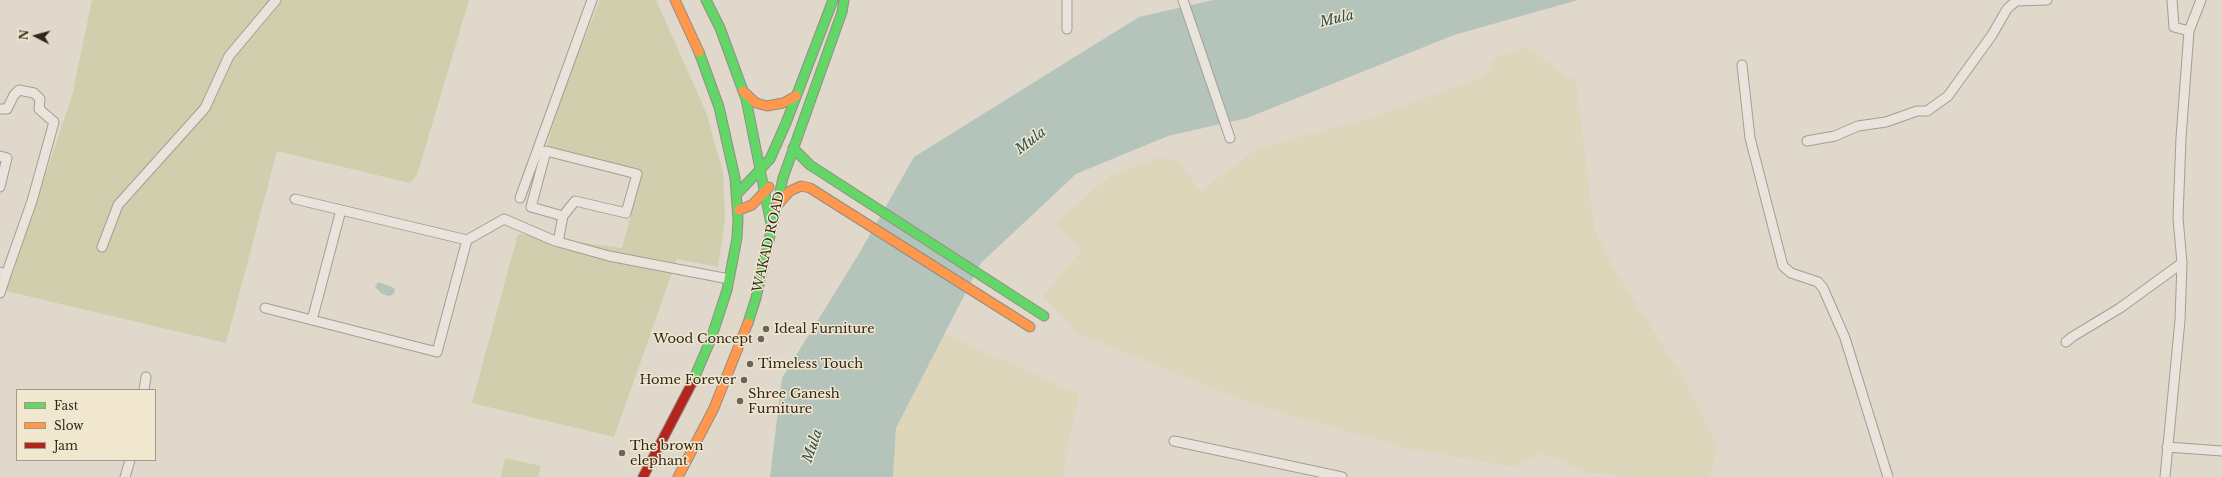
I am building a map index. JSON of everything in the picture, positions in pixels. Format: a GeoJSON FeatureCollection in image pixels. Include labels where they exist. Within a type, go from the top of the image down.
{"type":"FeatureCollection","features":[{"type":"Feature","properties":{"kind":"main road"},"geometry":{"type":"LineString","coordinates":[[643,477],[666,436],[706,353],[729,279],[737,238],[739,210],[719,107],[694,39],[675,0]]}},
{"type":"Feature","properties":{"kind":"main road"},"geometry":{"type":"LineString","coordinates":[[706,0],[720,28],[743,91],[772,225]]}},
{"type":"Feature","properties":{"kind":"main road"},"geometry":{"type":"LineString","coordinates":[[737,194],[770,159],[786,123],[833,0]]}},
{"type":"Feature","properties":{"kind":"main road","name":"WAKAD ROAD"},"geometry":{"type":"LineString","coordinates":[[678,477],[714,408],[734,364],[756,298],[776,206],[787,167],[842,12],[844,0]]}},
{"type":"Feature","properties":{"kind":"main road"},"geometry":{"type":"LineString","coordinates":[[743,91],[756,103],[767,106],[782,103],[796,96]]}},
{"type":"Feature","properties":{"kind":"main road"},"geometry":{"type":"LineString","coordinates":[[793,148],[810,165],[1044,316]]}},
{"type":"Feature","properties":{"kind":"main road"},"geometry":{"type":"LineString","coordinates":[[739,210],[752,205],[787,167]]}},
{"type":"Feature","properties":{"kind":"main road"},"geometry":{"type":"LineString","coordinates":[[776,206],[790,191],[801,186],[810,188],[1030,327]]}},
{"type":"Feature","properties":{"kind":"street"},"geometry":{"type":"LineString","coordinates":[[102,247],[118,205],[205,108],[229,56],[276,0]]}},
{"type":"Feature","properties":{"kind":"street"},"geometry":{"type":"LineString","coordinates":[[520,198],[592,0]]}},
{"type":"Feature","properties":{"kind":"street"},"geometry":{"type":"LineString","coordinates":[[1067,0],[1067,29]]}},
{"type":"Feature","properties":{"kind":"street"},"geometry":{"type":"LineString","coordinates":[[1183,0],[1230,138]]}},
{"type":"Feature","properties":{"kind":"street"},"geometry":{"type":"LineString","coordinates":[[1808,141],[1835,136],[1858,126],[1886,122],[1917,111],[1927,111],[1948,96],[1992,35],[2007,9],[2016,1],[2047,0]]}},
{"type":"Feature","properties":{"kind":"street"},"geometry":{"type":"LineString","coordinates":[[2172,0],[2174,27],[2189,31]]}},
{"type":"Feature","properties":{"kind":"street"},"geometry":{"type":"LineString","coordinates":[[2165,477],[2180,320],[2182,263],[2178,218],[2180,152],[2189,31],[2201,0]]}},
{"type":"Feature","properties":{"kind":"street"},"geometry":{"type":"LineString","coordinates":[[1742,65],[1750,138],[1783,266],[1791,273],[1818,282],[1823,288],[1845,338],[1888,477]]}},
{"type":"Feature","properties":{"kind":"street"},"geometry":{"type":"LineString","coordinates":[[0,109],[7,109],[14,95],[19,90],[34,93],[40,99],[40,109],[54,122],[32,201],[3,273],[0,293]]}},
{"type":"Feature","properties":{"kind":"street"},"geometry":{"type":"LineString","coordinates":[[558,242],[563,216],[575,201],[626,213],[637,174],[546,151],[531,207],[563,216]]}},
{"type":"Feature","properties":{"kind":"street"},"geometry":{"type":"LineString","coordinates":[[0,156],[6,158],[0,187]]}},
{"type":"Feature","properties":{"kind":"street"},"geometry":{"type":"LineString","coordinates":[[295,199],[467,240],[504,219],[558,242],[609,256],[729,279]]}},
{"type":"Feature","properties":{"kind":"street"},"geometry":{"type":"LineString","coordinates":[[312,320],[341,210]]}},
{"type":"Feature","properties":{"kind":"street"},"geometry":{"type":"LineString","coordinates":[[265,308],[437,352],[467,240]]}},
{"type":"Feature","properties":{"kind":"street"},"geometry":{"type":"LineString","coordinates":[[2066,342],[2120,308],[2182,263]]}},
{"type":"Feature","properties":{"kind":"street"},"geometry":{"type":"LineString","coordinates":[[144,389],[146,377]]}},
{"type":"Feature","properties":{"kind":"street"},"geometry":{"type":"LineString","coordinates":[[1174,441],[1342,477]]}},
{"type":"Feature","properties":{"kind":"street"},"geometry":{"type":"LineString","coordinates":[[2167,447],[2222,451]]}},
{"type":"Feature","properties":{"kind":"street"},"geometry":{"type":"LineString","coordinates":[[125,477],[130,461]]}},
{"type":"Feature","properties":{"kind":"shaded area"},"geometry":{"type":"Polygon","coordinates":[[[1524,47],[1536,52],[1545,61],[1576,82],[1594,227],[1607,257],[1684,379],[1718,449],[1709,477],[1628,477],[1585,472],[1542,453],[1513,467],[1405,448],[1252,404],[1078,334],[1043,296],[1082,249],[1054,224],[1112,174],[1158,158],[1177,160],[1201,191],[1257,149],[1372,117],[1485,76],[1494,58],[1524,47]]]}},
{"type":"Feature","properties":{"kind":"shaded area"},"geometry":{"type":"Polygon","coordinates":[[[941,332],[1079,394],[1062,477],[889,477],[893,426],[941,332]]]}},
{"type":"Feature","properties":{"kind":"green space"},"geometry":{"type":"Polygon","coordinates":[[[92,0],[469,0],[417,175],[410,183],[277,151],[226,343],[6,291],[72,96],[92,0]]]}},
{"type":"Feature","properties":{"kind":"green space"},"geometry":{"type":"Polygon","coordinates":[[[600,0],[656,0],[706,112],[723,172],[725,219],[718,267],[677,259],[614,437],[472,403],[518,234],[622,248],[642,172],[547,147],[558,104],[600,0]]]}},
{"type":"Feature","properties":{"kind":"green space"},"geometry":{"type":"Polygon","coordinates":[[[505,458],[541,466],[538,477],[501,477],[505,458]]]}},
{"type":"Feature","properties":{"kind":"water","name":"Mula"},"geometry":{"type":"Polygon","coordinates":[[[1213,0],[1578,0],[1454,35],[1247,118],[1168,136],[1076,174],[981,263],[896,428],[893,477],[770,477],[782,378],[857,257],[914,157],[1139,17],[1213,0]]]}},
{"type":"Feature","properties":{"kind":"water"},"geometry":{"type":"Polygon","coordinates":[[[378,282],[395,289],[394,294],[389,296],[382,294],[375,287],[378,282]]]}},
{"type":"Feature","properties":{"kind":"traffic: fast"},"geometry":{"type":"LineString","coordinates":[[706,0],[720,28],[746,99],[771,224]]}},
{"type":"Feature","properties":{"kind":"traffic: fast"},"geometry":{"type":"LineString","coordinates":[[737,194],[770,159],[786,123],[833,0]]}},
{"type":"Feature","properties":{"kind":"traffic: fast"},"geometry":{"type":"LineString","coordinates":[[748,323],[756,298],[783,178],[842,12],[844,0]]}},
{"type":"Feature","properties":{"kind":"traffic: fast"},"geometry":{"type":"LineString","coordinates":[[692,383],[711,339],[727,290],[737,238],[738,219],[735,178],[719,107],[699,52]]}},
{"type":"Feature","properties":{"kind":"traffic: fast"},"geometry":{"type":"LineString","coordinates":[[793,148],[810,165],[1044,316]]}},
{"type":"Feature","properties":{"kind":"traffic: slow"},"geometry":{"type":"LineString","coordinates":[[675,0],[699,52]]}},
{"type":"Feature","properties":{"kind":"traffic: slow"},"geometry":{"type":"LineString","coordinates":[[743,91],[756,103],[767,106],[783,103],[796,96]]}},
{"type":"Feature","properties":{"kind":"traffic: slow"},"geometry":{"type":"LineString","coordinates":[[776,207],[790,191],[801,186],[810,188],[1030,327]]}},
{"type":"Feature","properties":{"kind":"traffic: slow"},"geometry":{"type":"LineString","coordinates":[[739,210],[752,205],[769,187]]}},
{"type":"Feature","properties":{"kind":"traffic: slow"},"geometry":{"type":"LineString","coordinates":[[678,477],[714,408],[748,323]]}},
{"type":"Feature","properties":{"kind":"traffic: jam"},"geometry":{"type":"LineString","coordinates":[[643,477],[692,383]]}},
{"type":"Feature","properties":{"kind":"place","name":"Ideal Furniture"},"geometry":{"type":"Point","coordinates":[766,329]}},
{"type":"Feature","properties":{"kind":"place","name":"Wood Concept"},"geometry":{"type":"Point","coordinates":[761,339]}},
{"type":"Feature","properties":{"kind":"place","name":"Timeless Touch"},"geometry":{"type":"Point","coordinates":[750,364]}},
{"type":"Feature","properties":{"kind":"place","name":"Home Forever"},"geometry":{"type":"Point","coordinates":[744,380]}},
{"type":"Feature","properties":{"kind":"place","name":"Shree Ganesh Furniture"},"geometry":{"type":"Point","coordinates":[740,401]}},
{"type":"Feature","properties":{"kind":"place","name":"The brown elephant"},"geometry":{"type":"Point","coordinates":[622,453]}}]}
